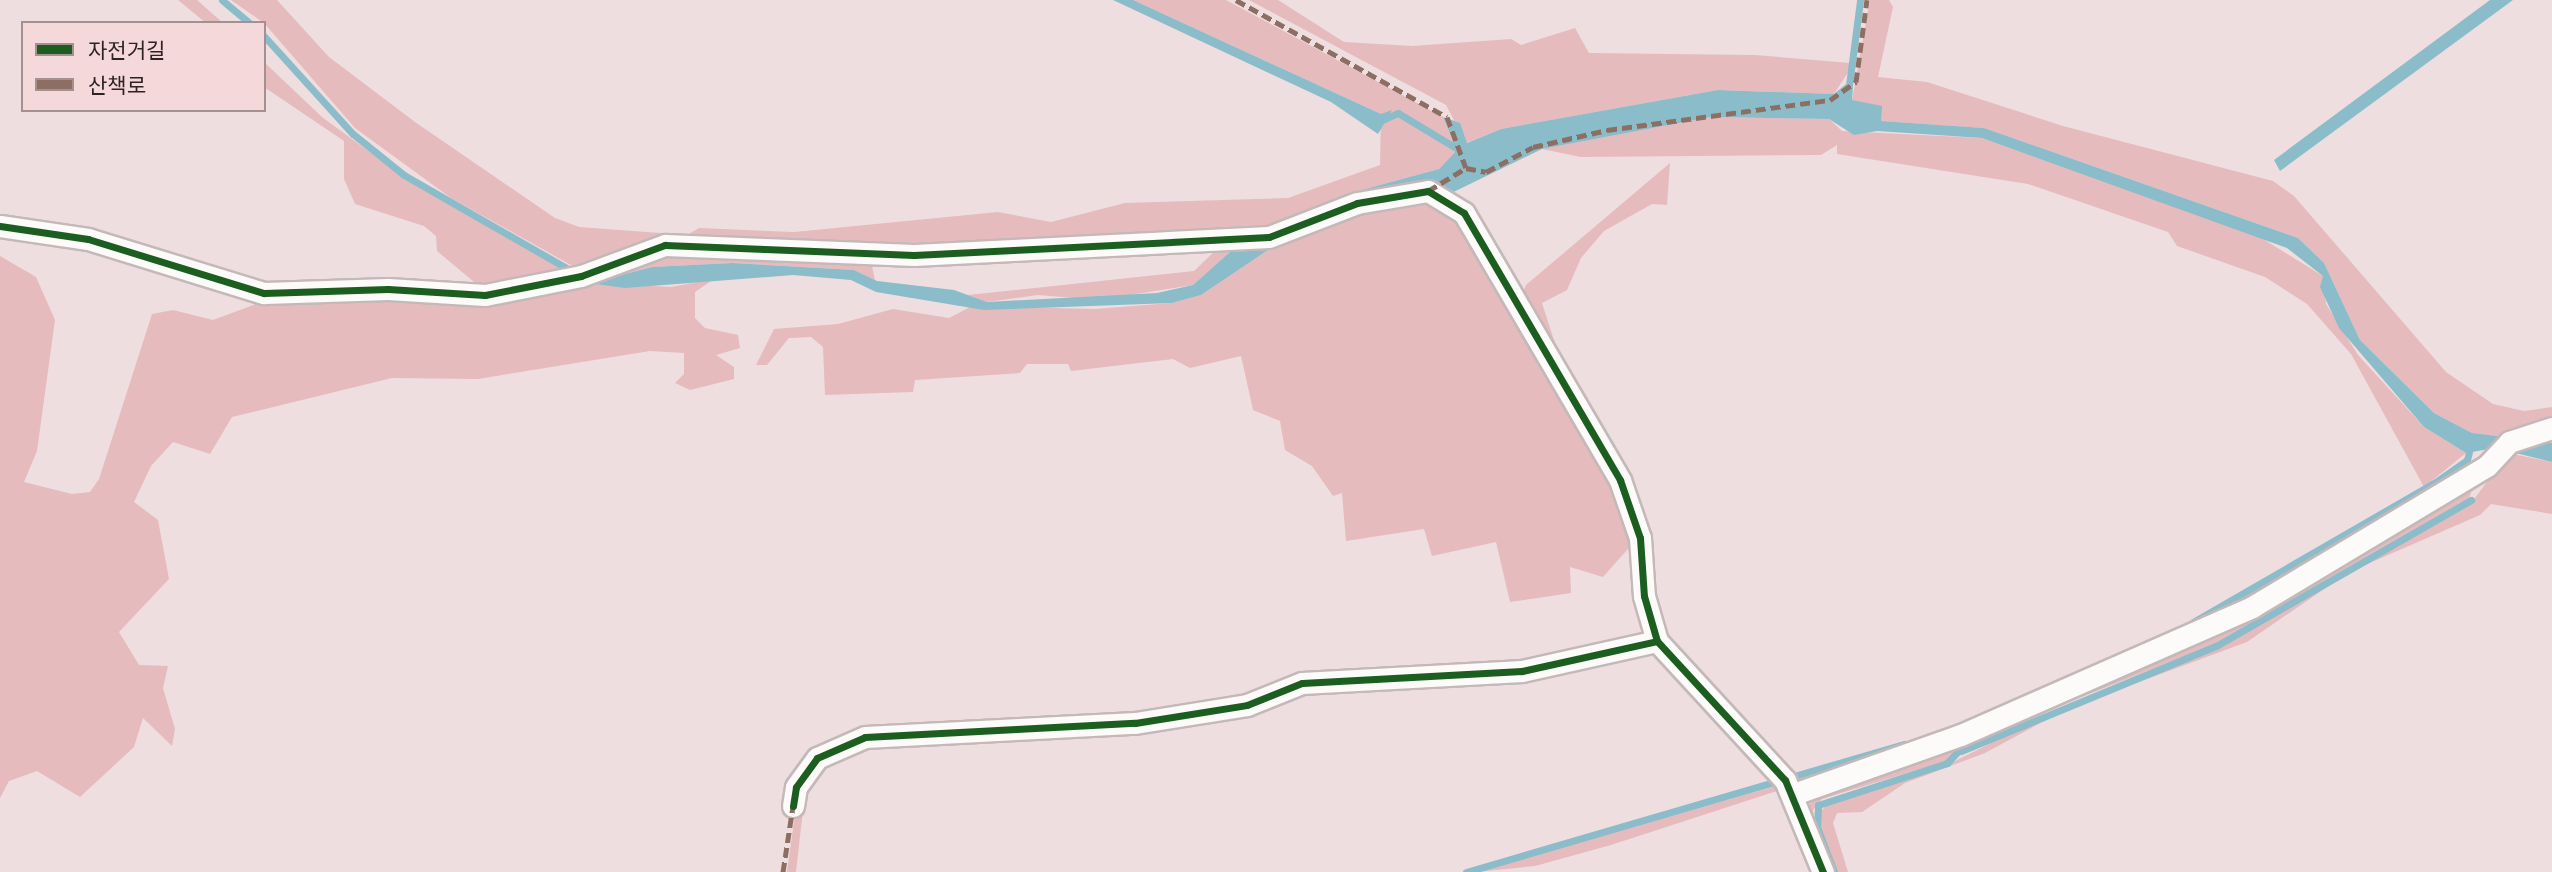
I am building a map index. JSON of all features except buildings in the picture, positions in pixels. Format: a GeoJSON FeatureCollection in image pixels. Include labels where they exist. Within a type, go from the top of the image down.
{"type":"FeatureCollection","features":[{"type":"Feature","properties":{"kind":"street"},"geometry":{"type":"LineString","coordinates":[[0,226],[88,239],[264,293],[388,289],[485,295],[581,276],[664,246],[914,255],[1269,237],[1357,203],[1428,191],[1464,213],[1619,480],[1640,538],[1644,596],[1657,641],[1794,794],[1823,872]]}},
{"type":"Feature","properties":{"kind":"street"},"geometry":{"type":"LineString","coordinates":[[1794,794],[1961,735],[2252,607],[2487,466],[2509,442],[2552,428]]}},
{"type":"Feature","properties":{"kind":"street"},"geometry":{"type":"LineString","coordinates":[[793,806],[796,787],[817,758],[865,737],[1135,723],[1247,705],[1302,683],[1522,671],[1657,641]]}},
{"type":"Feature","properties":{"kind":"shaded area"},"geometry":{"type":"Polygon","coordinates":[[[178,0],[197,0],[221,21],[204,21],[178,0]]]}},
{"type":"Feature","properties":{"kind":"shaded area"},"geometry":{"type":"Polygon","coordinates":[[[231,0],[277,0],[329,57],[415,122],[555,218],[579,227],[687,235],[699,228],[794,232],[998,212],[1051,222],[1125,203],[1288,198],[1380,165],[1381,114],[1133,0],[1226,0],[1443,117],[1457,150],[1439,169],[1343,195],[1268,230],[913,251],[661,243],[578,269],[451,198],[355,128],[266,25],[266,21],[261,21],[231,0]]]}},
{"type":"Feature","properties":{"kind":"shaded area"},"geometry":{"type":"Polygon","coordinates":[[[1249,0],[1278,0],[1344,42],[1412,46],[1511,39],[1521,45],[1575,28],[1589,53],[1755,55],[1850,63],[1849,71],[1834,94],[1718,90],[1501,129],[1466,143],[1446,105],[1249,0]]]}},
{"type":"Feature","properties":{"kind":"shaded area"},"geometry":{"type":"Polygon","coordinates":[[[1870,0],[1889,0],[1893,7],[1878,77],[1927,82],[2063,126],[2273,181],[2294,196],[2446,372],[2493,404],[2524,411],[2552,407],[2552,423],[2509,439],[2472,433],[2434,413],[2360,340],[2324,263],[2298,238],[1984,128],[1880,121],[1852,100],[1870,0]]]}},
{"type":"Feature","properties":{"kind":"shaded area"},"geometry":{"type":"Polygon","coordinates":[[[266,64],[322,117],[405,178],[571,274],[486,292],[437,251],[436,236],[424,226],[355,204],[344,179],[344,141],[266,88],[266,64]]]}},
{"type":"Feature","properties":{"kind":"shaded area"},"geometry":{"type":"Polygon","coordinates":[[[1711,117],[1829,119],[1842,131],[1982,138],[2255,234],[2323,276],[2326,304],[2358,355],[2424,427],[2466,453],[2424,487],[2351,354],[2307,304],[2265,277],[2177,246],[2168,232],[2028,184],[1837,154],[1837,145],[1821,155],[1581,157],[1542,149],[1711,117]]]}},
{"type":"Feature","properties":{"kind":"shaded area"},"geometry":{"type":"Polygon","coordinates":[[[1670,163],[1667,205],[1652,204],[1604,231],[1581,258],[1567,290],[1542,303],[1560,359],[1520,300],[1526,285],[1670,163]]]}},
{"type":"Feature","properties":{"kind":"shaded area"},"geometry":{"type":"Polygon","coordinates":[[[1435,201],[1463,217],[1616,484],[1635,541],[1603,577],[1570,567],[1571,593],[1510,602],[1496,542],[1432,556],[1424,529],[1346,541],[1342,493],[1333,496],[1312,466],[1285,450],[1280,421],[1253,410],[1241,356],[1190,368],[1173,359],[1071,371],[1068,364],[1027,364],[1020,373],[915,380],[913,392],[825,395],[823,347],[811,337],[789,338],[767,365],[756,365],[774,329],[838,324],[893,309],[949,318],[972,306],[1094,309],[1172,303],[1201,295],[1280,242],[1343,217],[1435,201]]]}},
{"type":"Feature","properties":{"kind":"shaded area"},"geometry":{"type":"Polygon","coordinates":[[[1240,243],[1193,285],[1098,300],[1038,295],[986,302],[968,295],[1194,271],[1218,248],[882,262],[872,266],[875,280],[854,270],[732,263],[652,267],[610,278],[601,272],[649,251],[1240,243]]]}},
{"type":"Feature","properties":{"kind":"shaded area"},"geometry":{"type":"Polygon","coordinates":[[[0,256],[36,277],[55,320],[37,451],[24,482],[72,494],[90,492],[99,479],[152,314],[173,310],[213,320],[269,299],[581,282],[671,287],[714,279],[695,292],[695,318],[705,328],[738,335],[740,348],[716,355],[734,367],[734,379],[690,390],[675,383],[684,374],[684,353],[650,351],[478,379],[392,378],[232,417],[210,454],[173,442],[151,466],[134,502],[158,520],[169,579],[119,632],[139,665],[168,666],[163,688],[175,729],[172,746],[143,718],[134,747],[80,797],[37,771],[9,781],[0,798],[0,256]]]}},
{"type":"Feature","properties":{"kind":"shaded area"},"geometry":{"type":"Polygon","coordinates":[[[2503,452],[2552,462],[2552,514],[2491,504],[2480,515],[2350,572],[2472,502],[2492,475],[2474,485],[2469,498],[2216,644],[2031,717],[1984,744],[1960,745],[1946,761],[1822,799],[1813,810],[1816,828],[1806,810],[1814,797],[2157,654],[2503,452]]]}},
{"type":"Feature","properties":{"kind":"shaded area"},"geometry":{"type":"Polygon","coordinates":[[[2348,573],[2247,642],[2066,709],[1985,753],[1905,783],[1862,812],[1837,813],[1833,823],[1848,872],[1835,872],[1817,818],[1829,800],[1949,764],[2070,704],[2216,648],[2348,573]]]}},
{"type":"Feature","properties":{"kind":"shaded area"},"geometry":{"type":"Polygon","coordinates":[[[1783,784],[1783,789],[1611,845],[1535,866],[1476,872],[1783,784]]]}},
{"type":"Feature","properties":{"kind":"shaded area"},"geometry":{"type":"Polygon","coordinates":[[[805,792],[796,872],[787,872],[796,807],[805,792]]]}},
{"type":"Feature","properties":{"kind":"water"},"geometry":{"type":"Polygon","coordinates":[[[1113,0],[1133,0],[1381,114],[1392,110],[1378,134],[1331,102],[1113,0]]]}},
{"type":"Feature","properties":{"kind":"water"},"geometry":{"type":"Polygon","coordinates":[[[2490,0],[2513,0],[2280,171],[2274,160],[2490,0]]]}},
{"type":"Feature","properties":{"kind":"water"},"geometry":{"type":"Polygon","coordinates":[[[1846,84],[1853,86],[1852,100],[1882,106],[1881,121],[1984,128],[2298,238],[2324,263],[2360,340],[2434,413],[2472,433],[2552,443],[2552,462],[2495,448],[2466,453],[2424,427],[2339,328],[2320,287],[2323,276],[2287,248],[1982,138],[1877,131],[1854,135],[1829,119],[1711,117],[1542,149],[1435,201],[1366,209],[1280,242],[1201,295],[1172,303],[984,310],[876,292],[851,280],[793,275],[625,288],[581,282],[601,272],[610,278],[652,267],[732,263],[854,270],[877,281],[954,290],[987,302],[1157,293],[1193,285],[1240,243],[1343,195],[1439,169],[1457,150],[1443,117],[1460,123],[1467,143],[1501,129],[1718,90],[1834,94],[1846,84]]]}},
{"type":"Feature","properties":{"kind":"waterway"},"geometry":{"type":"LineString","coordinates":[[222,0],[247,21]]}},
{"type":"Feature","properties":{"kind":"waterway"},"geometry":{"type":"LineString","coordinates":[[1848,93],[1860,0]]}},
{"type":"Feature","properties":{"kind":"waterway"},"geometry":{"type":"LineString","coordinates":[[266,38],[353,134],[404,175],[575,273]]}},
{"type":"Feature","properties":{"kind":"waterway"},"geometry":{"type":"LineString","coordinates":[[1382,120],[1398,113],[1463,152]]}},
{"type":"Feature","properties":{"kind":"waterway"},"geometry":{"type":"LineString","coordinates":[[2193,622],[2434,483],[2467,460],[2471,444]]}},
{"type":"Feature","properties":{"kind":"waterway"},"geometry":{"type":"LineString","coordinates":[[1961,751],[2216,646],[2471,500]]}},
{"type":"Feature","properties":{"kind":"waterway"},"geometry":{"type":"LineString","coordinates":[[1466,872],[1905,744]]}},
{"type":"Feature","properties":{"kind":"waterway"},"geometry":{"type":"LineString","coordinates":[[1834,872],[1817,827],[1818,805],[1947,763],[1962,747]]}},
{"type":"Feature","properties":{"kind":"marked path"},"geometry":{"type":"LineString","coordinates":[[1236,0],[1447,117],[1466,168]]}},
{"type":"Feature","properties":{"kind":"marked path"},"geometry":{"type":"LineString","coordinates":[[1428,191],[1466,168],[1486,172],[1533,147],[1607,130],[1830,100],[1856,82],[1867,0]]}},
{"type":"Feature","properties":{"kind":"marked path"},"geometry":{"type":"LineString","coordinates":[[783,872],[793,806]]}},
{"type":"Feature","properties":{"kind":"cycle path"},"geometry":{"type":"LineString","coordinates":[[0,226],[88,239],[264,293],[388,289],[485,295],[581,276],[665,245],[914,255],[1269,237],[1357,203],[1428,191],[1464,213],[1620,480],[1640,538],[1644,596],[1657,641],[1785,780],[1823,872]]}},
{"type":"Feature","properties":{"kind":"cycle path"},"geometry":{"type":"LineString","coordinates":[[793,806],[796,787],[817,758],[865,737],[1135,723],[1247,705],[1302,683],[1522,671],[1657,641]]}}]}
